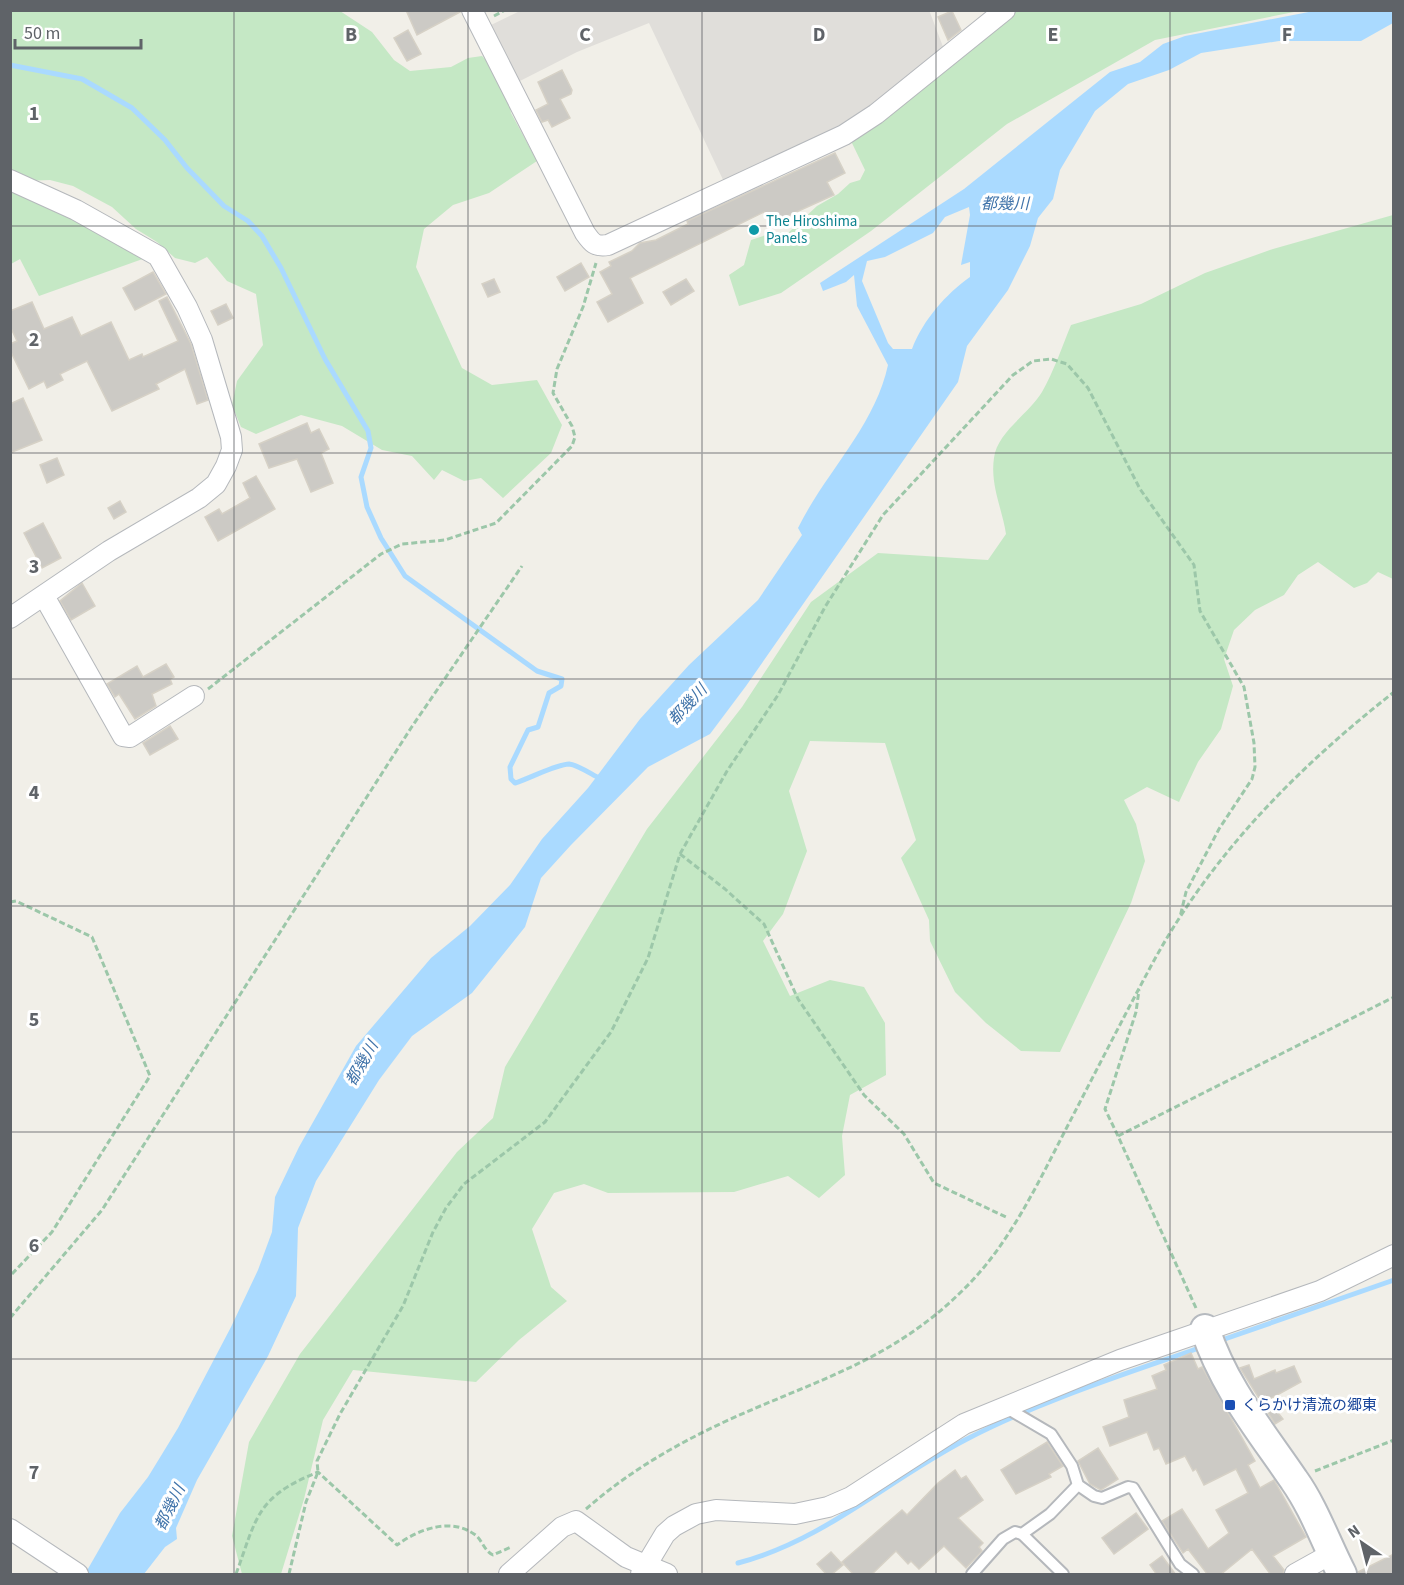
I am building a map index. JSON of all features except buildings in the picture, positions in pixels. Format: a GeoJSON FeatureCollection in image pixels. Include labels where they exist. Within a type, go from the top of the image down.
{"type":"FeatureCollection","features":[{"type":"Feature","properties":{"kind":"street"},"geometry":{"type":"LineString","coordinates":[[472,10],[585,233],[592,243],[599,246],[619,240],[844,135],[876,114],[1005,10]]}},
{"type":"Feature","properties":{"kind":"street"},"geometry":{"type":"LineString","coordinates":[[10,180],[76,210],[140,243],[158,256],[187,307],[202,340],[231,437],[232,450],[216,484],[199,498],[109,551],[10,618]]}},
{"type":"Feature","properties":{"kind":"street"},"geometry":{"type":"LineString","coordinates":[[44,596],[123,736],[130,737],[194,696]]}},
{"type":"Feature","properties":{"kind":"street"},"geometry":{"type":"LineString","coordinates":[[643,1570],[657,1543],[684,1519],[716,1510],[785,1514],[828,1508],[851,1497],[955,1428],[1205,1329],[1320,1292],[1394,1255]]}},
{"type":"Feature","properties":{"kind":"street"},"geometry":{"type":"LineString","coordinates":[[1205,1329],[1215,1360],[1232,1392],[1294,1480],[1337,1564],[1295,1575]]}},
{"type":"Feature","properties":{"kind":"street"},"geometry":{"type":"LineString","coordinates":[[508,1575],[562,1527],[572,1521],[582,1523],[643,1570],[667,1575]]}},
{"type":"Feature","properties":{"kind":"street"},"geometry":{"type":"LineString","coordinates":[[10,1529],[78,1575]]}},
{"type":"Feature","properties":{"kind":"lane"},"geometry":{"type":"LineString","coordinates":[[1005,1407],[1051,1434],[1072,1466],[1078,1485],[1094,1496],[1102,1498],[1128,1487],[1133,1488],[1180,1564],[1193,1575]]}},
{"type":"Feature","properties":{"kind":"lane"},"geometry":{"type":"LineString","coordinates":[[1022,1534],[1050,1514],[1078,1485]]}},
{"type":"Feature","properties":{"kind":"lane"},"geometry":{"type":"LineString","coordinates":[[972,1575],[1003,1539],[1015,1532],[1022,1534],[1063,1575]]}},
{"type":"Feature","properties":{"kind":"path"},"geometry":{"type":"LineString","coordinates":[[194,696],[214,685],[381,554],[402,544],[445,540],[496,524],[572,446],[575,437],[572,426],[553,393],[556,369],[583,307],[599,246]]}},
{"type":"Feature","properties":{"kind":"path"},"geometry":{"type":"LineString","coordinates":[[289,1575],[306,1502],[318,1472],[317,1461],[402,1306],[433,1232],[446,1208],[464,1184],[545,1122],[612,1032],[648,958],[680,854],[727,771],[778,695],[825,607],[883,515],[1013,375],[1033,361],[1051,359],[1067,364],[1088,388],[1140,489],[1194,565],[1200,611],[1244,687],[1254,743],[1255,767],[1252,779],[1219,829],[1186,892],[1180,917]]}},
{"type":"Feature","properties":{"kind":"path"},"geometry":{"type":"LineString","coordinates":[[10,1318],[102,1210],[411,728],[522,566]]}},
{"type":"Feature","properties":{"kind":"path"},"geometry":{"type":"LineString","coordinates":[[572,1521],[617,1484],[674,1448],[723,1423],[843,1373],[877,1356],[920,1326],[965,1288],[1016,1222],[1140,987],[1180,917],[1221,858],[1262,810],[1302,770],[1394,692]]}},
{"type":"Feature","properties":{"kind":"path"},"geometry":{"type":"LineString","coordinates":[[680,854],[725,889],[764,924],[798,999],[864,1095],[904,1134],[934,1183],[1008,1218]]}},
{"type":"Feature","properties":{"kind":"path"},"geometry":{"type":"LineString","coordinates":[[10,902],[16,901],[92,937],[150,1076],[52,1232],[10,1276]]}},
{"type":"Feature","properties":{"kind":"path"},"geometry":{"type":"LineString","coordinates":[[1140,987],[1136,1012],[1105,1108],[1205,1329]]}},
{"type":"Feature","properties":{"kind":"path"},"geometry":{"type":"LineString","coordinates":[[1118,1136],[1394,997]]}},
{"type":"Feature","properties":{"kind":"path"},"geometry":{"type":"LineString","coordinates":[[1294,1480],[1394,1440]]}},
{"type":"Feature","properties":{"kind":"path"},"geometry":{"type":"LineString","coordinates":[[318,1472],[397,1545],[412,1534],[428,1528],[445,1526],[474,1533],[493,1555],[517,1543]]}},
{"type":"Feature","properties":{"kind":"path"},"geometry":{"type":"LineString","coordinates":[[236,1575],[249,1531],[263,1509],[278,1491],[318,1472]]}},
{"type":"Feature","properties":{"kind":"shaded area"},"geometry":{"type":"Polygon","coordinates":[[[929,10],[945,52],[855,122],[725,184],[649,23],[577,52],[516,83],[488,32],[491,25],[520,11],[929,10]]]}},
{"type":"Feature","properties":{"kind":"green space"},"geometry":{"type":"Polygon","coordinates":[[[11,11],[340,11],[372,32],[394,60],[410,71],[451,67],[468,58],[482,56],[495,69],[508,93],[511,113],[537,161],[489,193],[453,205],[424,229],[416,267],[462,368],[492,385],[537,380],[562,425],[551,453],[503,498],[481,478],[464,481],[442,470],[434,480],[412,456],[382,450],[342,426],[301,415],[256,434],[241,427],[232,405],[237,381],[263,345],[256,294],[227,281],[207,257],[195,263],[175,258],[157,242],[136,229],[112,207],[73,186],[50,180],[23,181],[11,177],[11,11]]]}},
{"type":"Feature","properties":{"kind":"green space"},"geometry":{"type":"Polygon","coordinates":[[[999,11],[1299,11],[1155,40],[1007,124],[871,231],[781,293],[739,306],[729,275],[744,265],[751,240],[775,232],[788,233],[817,206],[838,194],[850,183],[860,180],[865,170],[851,141],[999,11]]]}},
{"type":"Feature","properties":{"kind":"green space"},"geometry":{"type":"Polygon","coordinates":[[[10,185],[151,256],[39,296],[20,259],[11,264],[10,185]]]}},
{"type":"Feature","properties":{"kind":"green space"},"geometry":{"type":"Polygon","coordinates":[[[1393,215],[1393,579],[1378,572],[1367,583],[1354,588],[1318,562],[1298,575],[1284,595],[1255,610],[1234,630],[1224,659],[1233,686],[1221,729],[1198,762],[1179,802],[1147,787],[1124,800],[1136,824],[1145,861],[1131,903],[1060,1052],[1021,1051],[986,1023],[955,992],[930,941],[929,920],[901,858],[916,840],[885,743],[810,741],[789,791],[807,851],[783,914],[763,941],[790,996],[830,980],[864,987],[885,1023],[886,1075],[850,1095],[842,1136],[845,1175],[819,1198],[788,1176],[734,1192],[608,1193],[584,1184],[554,1193],[532,1229],[551,1287],[567,1301],[519,1340],[476,1382],[353,1370],[323,1420],[304,1499],[281,1574],[242,1574],[232,1536],[249,1442],[300,1354],[457,1152],[493,1118],[505,1067],[647,829],[742,707],[811,602],[878,553],[988,560],[1006,534],[994,478],[996,449],[1007,431],[1042,392],[1071,325],[1141,304],[1205,273],[1273,249],[1393,215]]]}},
{"type":"Feature","properties":{"kind":"water","name":"都幾川"},"geometry":{"type":"Polygon","coordinates":[[[1319,10],[1393,11],[1393,23],[1361,41],[1279,41],[1201,53],[1169,70],[1128,84],[1095,111],[1060,170],[1053,199],[1038,218],[1030,246],[1008,290],[967,346],[958,382],[746,686],[710,734],[648,767],[571,845],[541,878],[525,927],[472,993],[412,1036],[379,1080],[316,1181],[298,1228],[296,1296],[268,1356],[197,1480],[176,1528],[177,1539],[165,1547],[144,1574],[85,1574],[120,1513],[148,1477],[178,1428],[231,1327],[258,1270],[272,1232],[275,1197],[299,1147],[356,1046],[431,958],[470,926],[510,885],[542,839],[588,788],[640,719],[689,665],[758,600],[802,535],[798,528],[861,429],[882,387],[888,365],[857,306],[854,275],[846,282],[823,291],[820,283],[964,189],[1110,72],[1140,62],[1163,44],[1185,36],[1319,10]],[[969,207],[945,217],[933,233],[885,257],[867,261],[862,281],[888,343],[893,349],[912,349],[922,328],[936,308],[970,277],[970,262],[961,265],[970,215],[969,207]]]}},
{"type":"Feature","properties":{"kind":"waterway"},"geometry":{"type":"LineString","coordinates":[[10,65],[82,79],[132,108],[165,140],[187,168],[224,206],[248,221],[262,236],[281,268],[325,359],[368,431],[371,448],[361,477],[367,507],[381,538],[405,576],[537,671],[562,679],[561,686],[549,693],[538,727],[528,730],[510,767],[511,779],[515,783],[569,764],[599,778]]}},
{"type":"Feature","properties":{"kind":"waterway"},"geometry":{"type":"LineString","coordinates":[[1219,1341],[1394,1280]]}},
{"type":"Feature","properties":{"kind":"waterway"},"geometry":{"type":"LineString","coordinates":[[738,1563],[769,1553],[827,1525],[937,1456],[993,1426],[1082,1389],[1202,1347]]}},
{"type":"Feature","properties":{"kind":"place","name":"The Hiroshima Panels"},"geometry":{"type":"Point","coordinates":[754,230]}},
{"type":"Feature","properties":{"kind":"place","name":"くらかけ清流の郷東"},"geometry":{"type":"Point","coordinates":[1230,1405]}}]}
